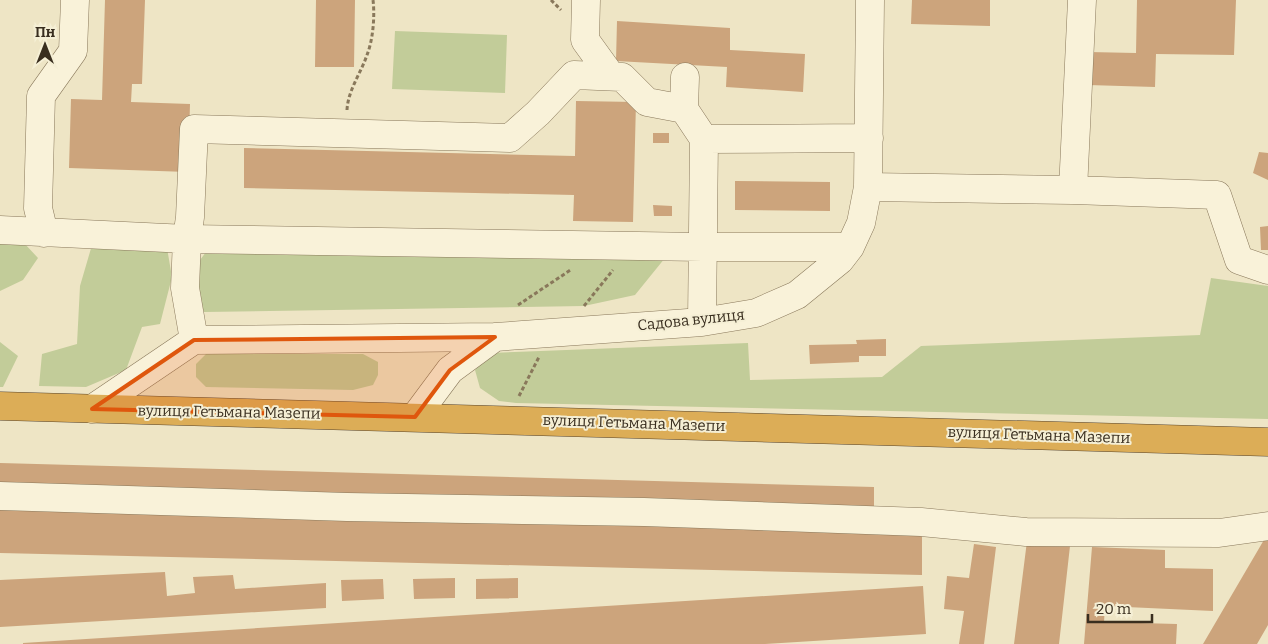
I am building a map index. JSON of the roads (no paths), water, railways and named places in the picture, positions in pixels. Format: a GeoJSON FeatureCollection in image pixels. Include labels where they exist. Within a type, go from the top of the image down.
{"type":"FeatureCollection","features":[{"type":"Feature","properties":{"kind":"highway","name":"вулиця Гетьмана Мазепи"},"geometry":{"type":"LineString","coordinates":[[0,406],[1268,442]]}},
{"type":"Feature","properties":{"kind":"street"},"geometry":{"type":"LineString","coordinates":[[44,233],[38,208],[41,96],[73,51],[75,0]]}},
{"type":"Feature","properties":{"kind":"street"},"geometry":{"type":"LineString","coordinates":[[586,0],[585,40],[611,76]]}},
{"type":"Feature","properties":{"kind":"street","name":"Садова вулиця"},"geometry":{"type":"LineString","coordinates":[[194,340],[496,337],[702,322],[756,313],[797,295],[840,260],[850,247],[861,223],[868,187],[870,0]]}},
{"type":"Feature","properties":{"kind":"street"},"geometry":{"type":"LineString","coordinates":[[1073,190],[1082,0]]}},
{"type":"Feature","properties":{"kind":"street"},"geometry":{"type":"LineString","coordinates":[[92,409],[194,340],[185,288],[194,129],[510,138],[538,113],[574,76],[622,76],[647,102],[684,109]]}},
{"type":"Feature","properties":{"kind":"street"},"geometry":{"type":"LineString","coordinates":[[685,77],[684,109],[704,139],[702,322]]}},
{"type":"Feature","properties":{"kind":"street"},"geometry":{"type":"LineString","coordinates":[[704,139],[869,138]]}},
{"type":"Feature","properties":{"kind":"street"},"geometry":{"type":"LineString","coordinates":[[868,187],[1073,190],[1217,195],[1239,260],[1268,270]]}},
{"type":"Feature","properties":{"kind":"street"},"geometry":{"type":"LineString","coordinates":[[0,230],[187,239],[703,247],[850,247]]}},
{"type":"Feature","properties":{"kind":"street"},"geometry":{"type":"LineString","coordinates":[[415,417],[450,370],[496,337]]}},
{"type":"Feature","properties":{"kind":"street"},"geometry":{"type":"LineString","coordinates":[[0,496],[346,507],[644,512],[921,522],[1026,532],[1219,533],[1268,526]]}}]}
